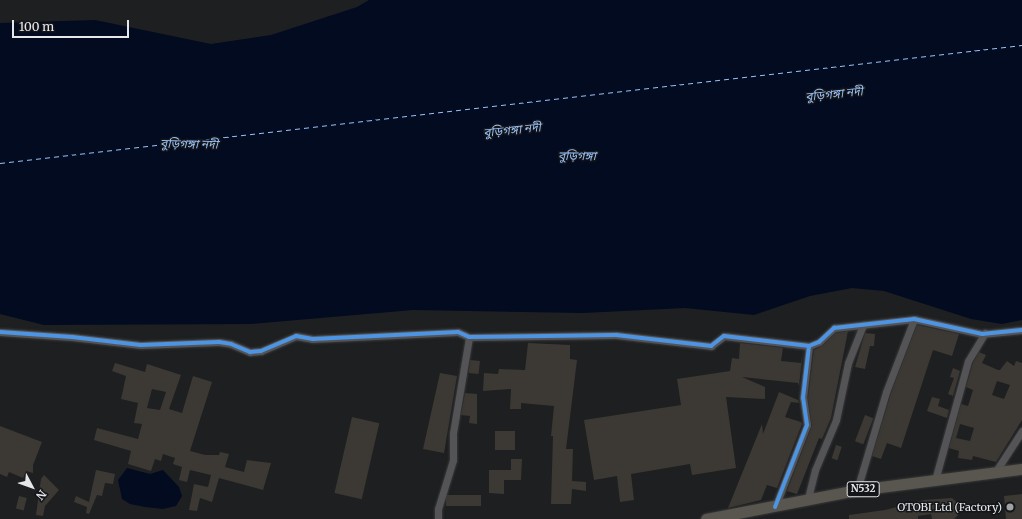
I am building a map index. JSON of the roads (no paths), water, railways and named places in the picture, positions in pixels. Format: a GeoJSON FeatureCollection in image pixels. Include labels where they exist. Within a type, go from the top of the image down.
{"type":"FeatureCollection","features":[{"type":"Feature","properties":{"kind":"highway","name":"N532"},"geometry":{"type":"LineString","coordinates":[[706,519],[775,507],[808,498],[857,490],[996,471],[1022,469]]}},
{"type":"Feature","properties":{"kind":"street"},"geometry":{"type":"LineString","coordinates":[[857,490],[886,392],[914,319]]}},
{"type":"Feature","properties":{"kind":"street"},"geometry":{"type":"LineString","coordinates":[[0,332],[72,337],[141,345],[219,342],[231,344],[250,352],[261,351],[296,336],[313,339],[458,332],[469,337],[616,335],[711,346],[724,336],[809,346],[819,342],[834,328],[914,319],[985,333],[1022,330]]}},
{"type":"Feature","properties":{"kind":"street"},"geometry":{"type":"LineString","coordinates":[[808,498],[815,470],[836,420],[848,363],[864,325]]}},
{"type":"Feature","properties":{"kind":"street"},"geometry":{"type":"LineString","coordinates":[[935,480],[968,361],[985,333]]}},
{"type":"Feature","properties":{"kind":"street"},"geometry":{"type":"LineString","coordinates":[[438,519],[438,509],[453,460],[453,433],[469,337]]}},
{"type":"Feature","properties":{"kind":"street"},"geometry":{"type":"LineString","coordinates":[[775,507],[807,425],[803,398],[809,346]]}},
{"type":"Feature","properties":{"kind":"street"},"geometry":{"type":"LineString","coordinates":[[996,471],[1022,430]]}},
{"type":"Feature","properties":{"kind":"water","name":"বুড়িগঙ্গা"},"geometry":{"type":"Polygon","coordinates":[[[369,0],[1022,0],[1022,320],[1002,324],[971,319],[884,291],[852,288],[810,296],[754,315],[685,308],[583,313],[413,310],[251,324],[44,325],[0,314],[0,23],[95,20],[211,44],[271,35],[357,7],[369,0]]]}},
{"type":"Feature","properties":{"kind":"water"},"geometry":{"type":"Polygon","coordinates":[[[127,468],[150,474],[163,470],[179,487],[182,496],[176,506],[163,509],[145,507],[130,504],[122,499],[118,480],[127,468]]]}},
{"type":"Feature","properties":{"kind":"place","name":"OTOBI Ltd (Factory)"},"geometry":{"type":"Point","coordinates":[1010,507]}},
{"type":"Feature","properties":{"kind":"water label","name":"বুড়িগঙ্গা নদী"},"geometry":{"type":"Point","coordinates":[834,94]}},
{"type":"Feature","properties":{"kind":"water label","name":"বুড়িগঙ্গা নদী"},"geometry":{"type":"Point","coordinates":[512,130]}},
{"type":"Feature","properties":{"kind":"water label","name":"বুড়িগঙ্গা নদী"},"geometry":{"type":"Point","coordinates":[189,144]}}]}
